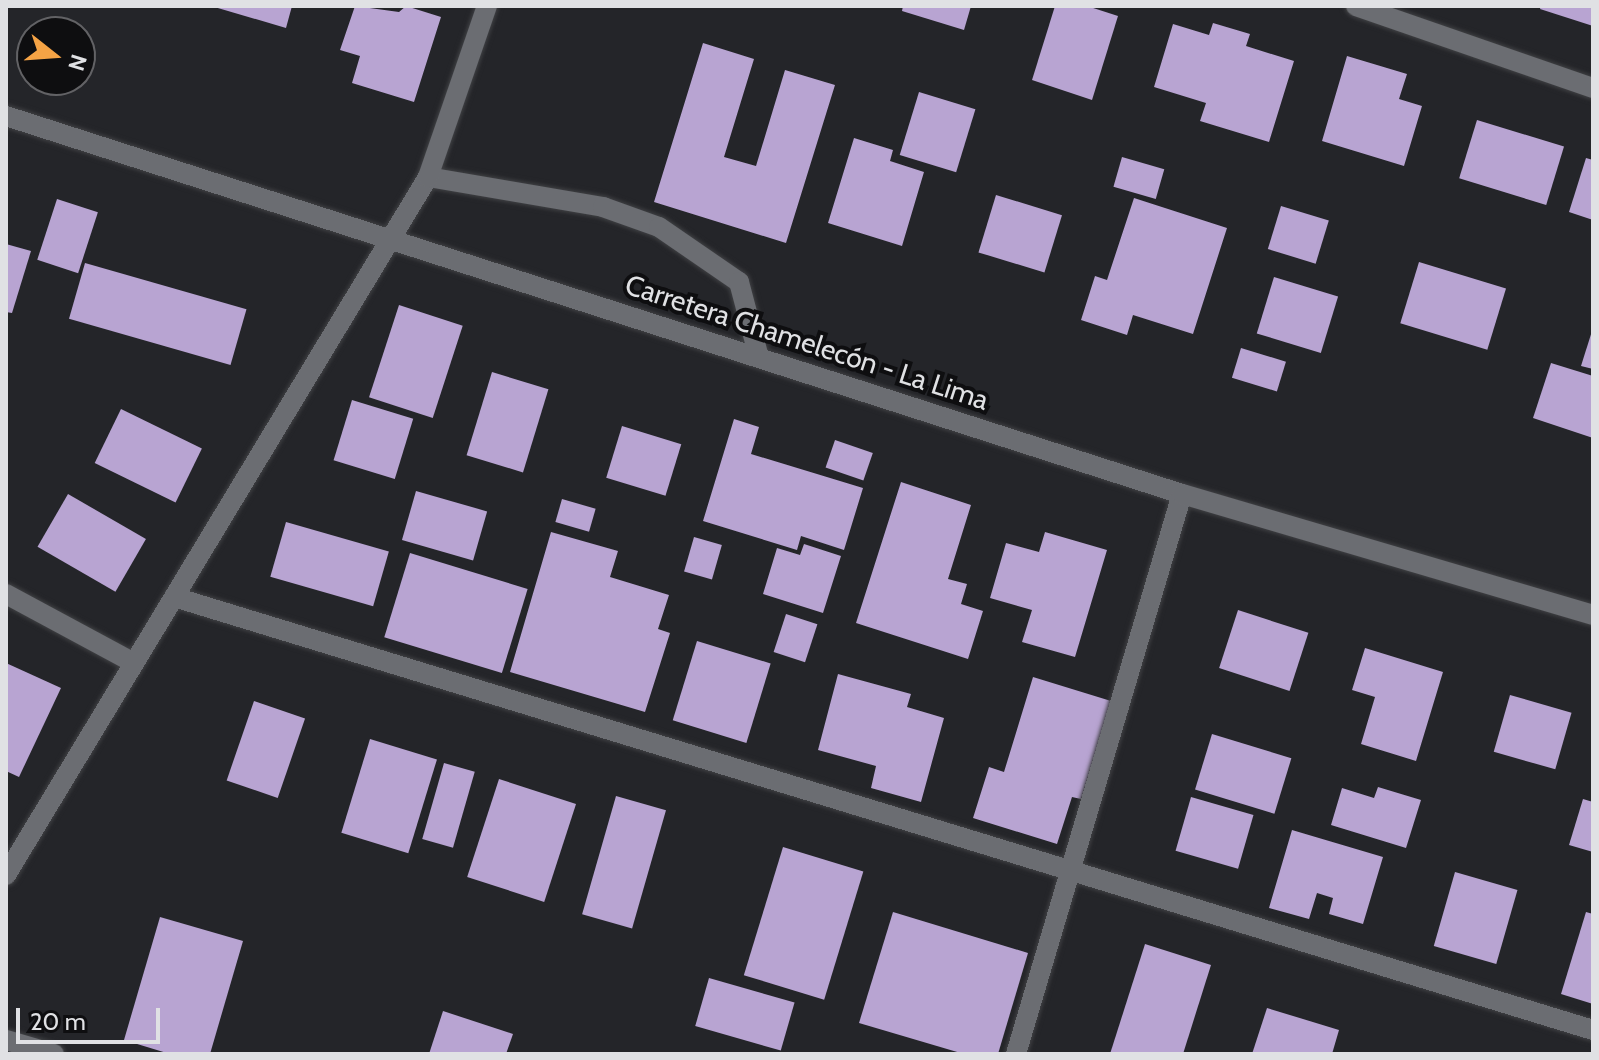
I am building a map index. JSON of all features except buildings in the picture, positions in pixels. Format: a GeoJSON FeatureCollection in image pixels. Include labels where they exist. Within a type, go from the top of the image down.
{"type":"FeatureCollection","features":[{"type":"Feature","properties":{"kind":"street"},"geometry":{"type":"LineString","coordinates":[[6,875],[428,177],[487,6]]}},
{"type":"Feature","properties":{"kind":"street"},"geometry":{"type":"LineString","coordinates":[[1356,6],[1593,88]]}},
{"type":"Feature","properties":{"kind":"street","name":"Carretera Chamelecón - La Lima"},"geometry":{"type":"LineString","coordinates":[[6,116],[389,241],[758,354],[1182,494],[1593,615]]}},
{"type":"Feature","properties":{"kind":"street"},"geometry":{"type":"LineString","coordinates":[[428,177],[603,207],[659,227],[739,282],[758,354]]}},
{"type":"Feature","properties":{"kind":"street"},"geometry":{"type":"LineString","coordinates":[[1016,1054],[1182,494]]}},
{"type":"Feature","properties":{"kind":"street"},"geometry":{"type":"LineString","coordinates":[[6,594],[134,663]]}},
{"type":"Feature","properties":{"kind":"street"},"geometry":{"type":"LineString","coordinates":[[174,597],[1070,866],[1593,1030]]}},
{"type":"Feature","properties":{"kind":"street"},"geometry":{"type":"LineString","coordinates":[[6,1040],[54,1054]]}}]}
